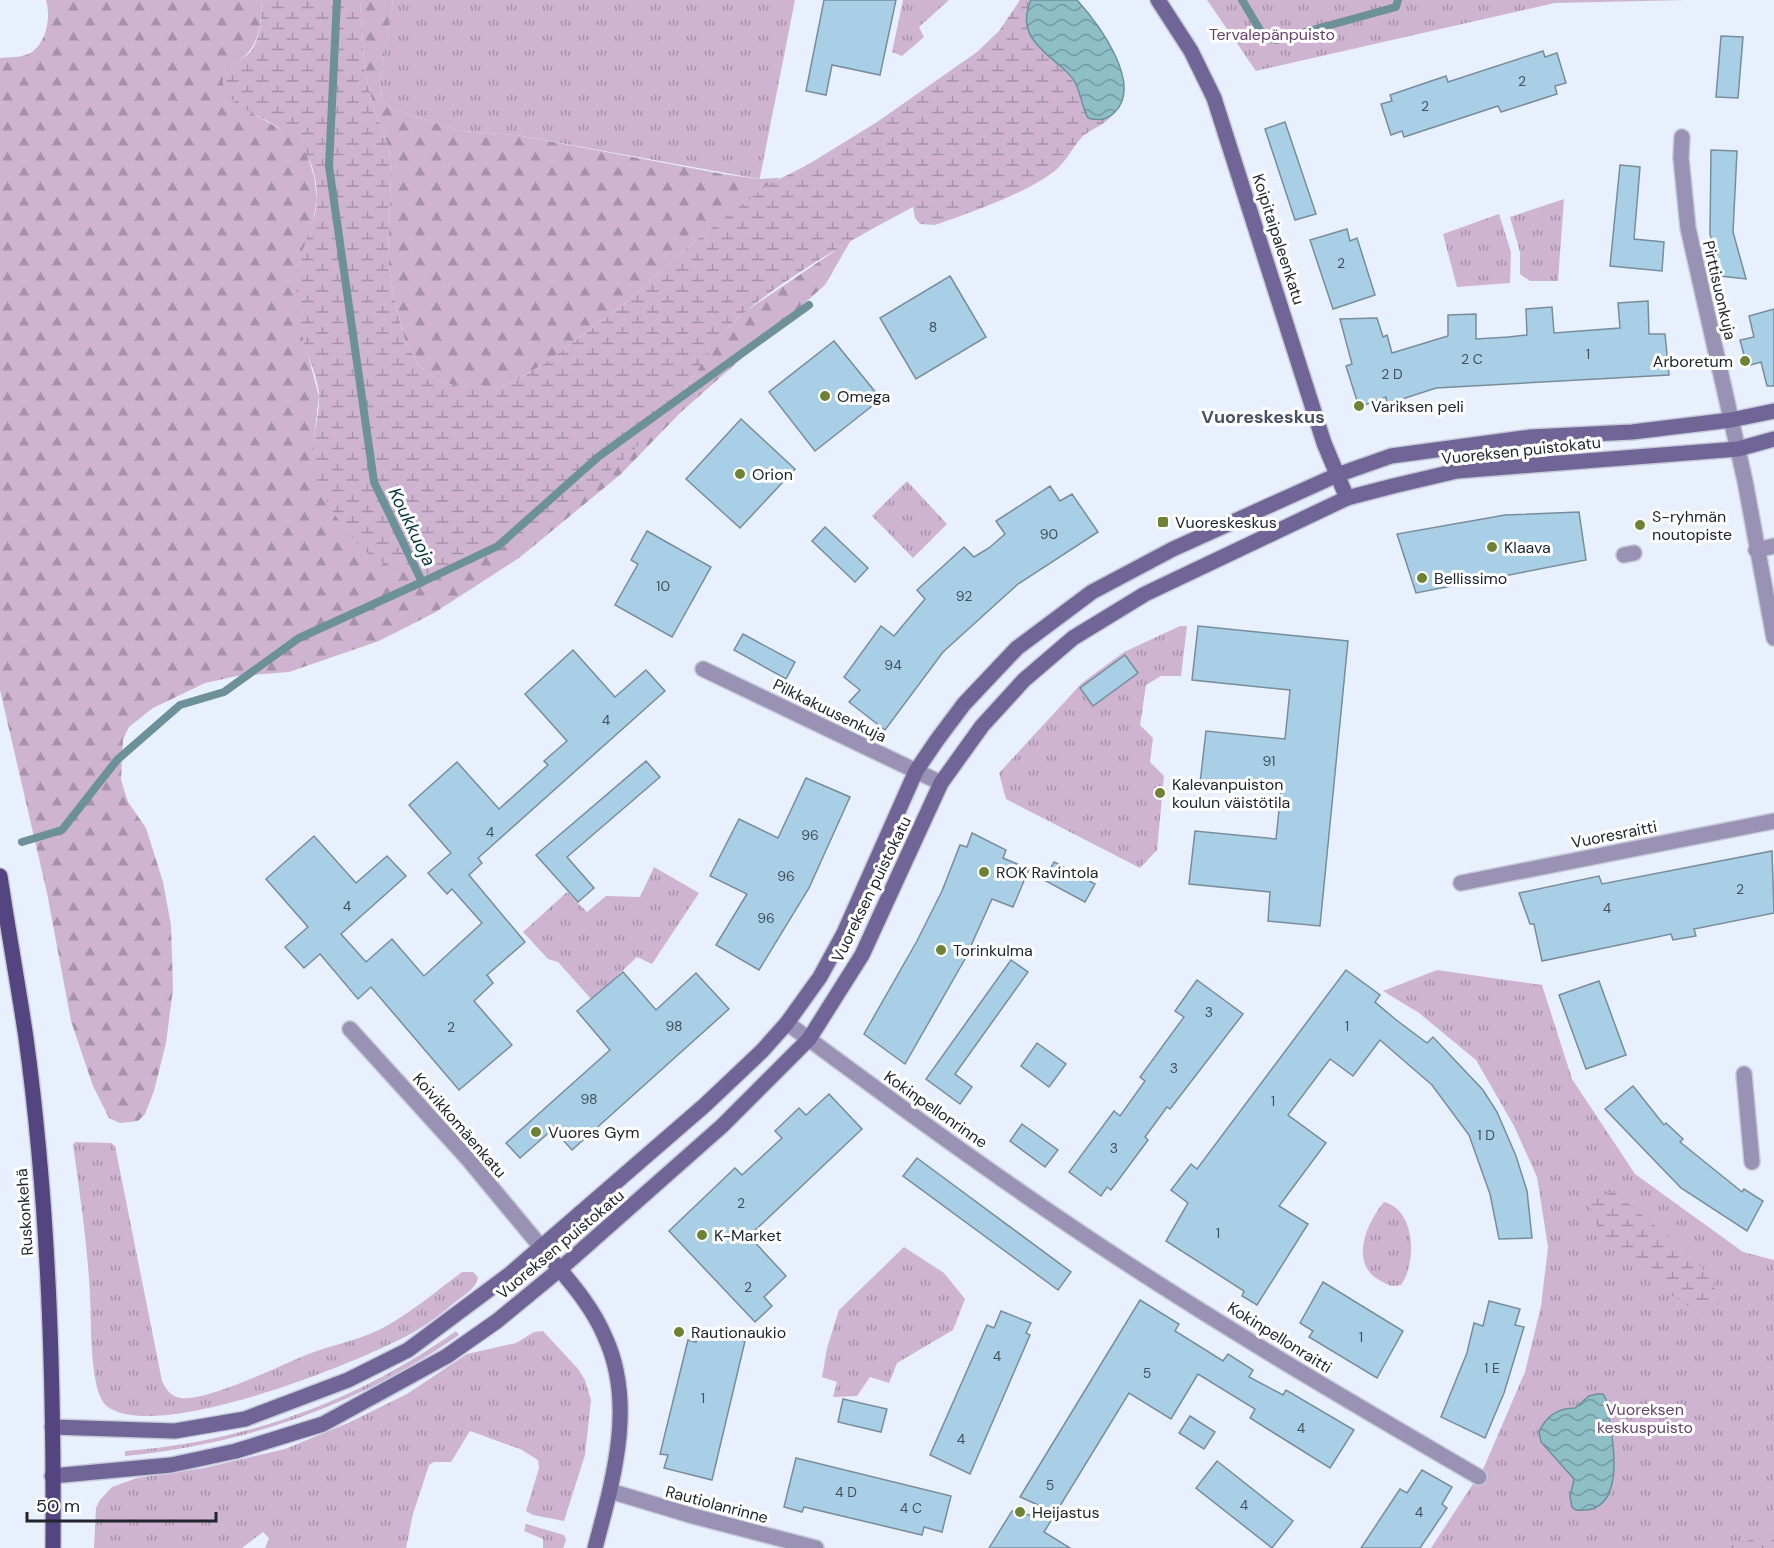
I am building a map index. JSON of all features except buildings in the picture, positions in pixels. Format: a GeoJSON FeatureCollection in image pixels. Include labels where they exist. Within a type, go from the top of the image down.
{"type":"FeatureCollection","features":[{"type":"Feature","properties":{"kind":"main road","name":"Koipitaipaleenkatu"},"geometry":{"type":"LineString","coordinates":[[1158,0],[1191,51],[1214,98],[1337,475],[1347,498]]}},
{"type":"Feature","properties":{"kind":"main road","name":"Vuoreksen puistokatu"},"geometry":{"type":"LineString","coordinates":[[52,1427],[175,1431],[244,1419],[348,1380],[408,1350],[510,1274],[705,1105],[762,1051],[787,1023],[820,977],[844,933],[916,771],[964,704],[1017,648],[1092,592],[1173,549],[1337,475],[1391,456],[1531,437],[1632,432],[1731,420],[1774,411]]}},
{"type":"Feature","properties":{"kind":"main road","name":"Vuoreksen puistokatu"},"geometry":{"type":"LineString","coordinates":[[52,1476],[171,1465],[236,1450],[323,1424],[447,1356],[497,1321],[559,1270],[722,1126],[809,1039],[862,955],[941,783],[982,726],[1024,680],[1074,638],[1145,594],[1347,498],[1457,471],[1738,449],[1774,439]]}},
{"type":"Feature","properties":{"kind":"main road","name":"Ruskonkehä"},"geometry":{"type":"LineString","coordinates":[[0,876],[26,1039],[38,1154],[48,1296],[53,1548]]}},
{"type":"Feature","properties":{"kind":"main road"},"geometry":{"type":"LineString","coordinates":[[541,1247],[588,1306],[605,1335],[616,1363],[621,1394],[621,1424],[609,1491],[595,1548]]}},
{"type":"Feature","properties":{"kind":"street","name":"Pirttisuonkuja"},"geometry":{"type":"LineString","coordinates":[[1682,137],[1681,158],[1688,228],[1738,449],[1774,638]]}},
{"type":"Feature","properties":{"kind":"street"},"geometry":{"type":"LineString","coordinates":[[1756,550],[1774,546]]}},
{"type":"Feature","properties":{"kind":"street","name":"Pilkkakuusenkuja"},"geometry":{"type":"LineString","coordinates":[[704,669],[941,783]]}},
{"type":"Feature","properties":{"kind":"street","name":"Vuoresraitti"},"geometry":{"type":"LineString","coordinates":[[1461,883],[1774,820]]}},
{"type":"Feature","properties":{"kind":"street","name":"Kokinpellonrinne"},"geometry":{"type":"LineString","coordinates":[[787,1023],[1066,1223]]}},
{"type":"Feature","properties":{"kind":"street","name":"Koivikkomäenkatu"},"geometry":{"type":"LineString","coordinates":[[350,1029],[468,1159],[541,1247]]}},
{"type":"Feature","properties":{"kind":"street"},"geometry":{"type":"LineString","coordinates":[[1744,1074],[1752,1162]]}},
{"type":"Feature","properties":{"kind":"street","name":"Kokinpellonraitti"},"geometry":{"type":"LineString","coordinates":[[1066,1223],[1256,1344],[1479,1477]]}},
{"type":"Feature","properties":{"kind":"street","name":"Rautiolanrinne"},"geometry":{"type":"LineString","coordinates":[[609,1491],[693,1516],[816,1548]]}},
{"type":"Feature","properties":{"kind":"green space"},"geometry":{"type":"Polygon","coordinates":[[[46,0],[262,0],[257,38],[248,53],[231,66],[250,112],[291,135],[306,152],[314,176],[317,200],[312,227],[299,263],[297,292],[300,324],[319,397],[313,444],[313,467],[611,470],[648,435],[680,397],[716,341],[743,313],[851,240],[825,285],[681,412],[621,474],[519,558],[434,613],[379,641],[289,672],[237,676],[205,683],[153,708],[129,727],[123,739],[121,780],[128,802],[146,828],[163,882],[171,925],[173,989],[166,1043],[154,1091],[145,1114],[138,1121],[120,1123],[109,1118],[93,1086],[71,1021],[47,893],[0,690],[0,58],[25,55],[37,48],[48,21],[46,0]]]}},
{"type":"Feature","properties":{"kind":"green space"},"geometry":{"type":"Polygon","coordinates":[[[262,0],[360,0],[365,73],[375,112],[389,148],[391,175],[388,258],[393,294],[405,340],[419,366],[441,382],[467,388],[495,388],[512,383],[545,363],[622,306],[700,237],[766,186],[809,164],[877,122],[977,52],[999,31],[1020,0],[1031,0],[1027,13],[1028,24],[1037,44],[1070,77],[1080,94],[1088,102],[1107,118],[1113,114],[1103,124],[1083,136],[1057,169],[1016,194],[935,225],[920,224],[915,218],[913,207],[805,268],[735,321],[717,341],[677,401],[651,432],[582,494],[520,537],[462,567],[438,573],[413,572],[397,569],[381,562],[364,550],[336,517],[316,478],[312,457],[319,393],[300,329],[297,307],[297,274],[316,208],[314,172],[304,151],[290,136],[229,97],[223,84],[223,78],[228,69],[251,51],[257,40],[262,0]]]}},
{"type":"Feature","properties":{"kind":"green space"},"geometry":{"type":"Polygon","coordinates":[[[360,0],[393,0],[380,80],[382,98],[390,108],[460,131],[516,135],[723,174],[759,179],[780,178],[700,237],[622,306],[545,363],[512,383],[495,388],[467,388],[441,382],[419,366],[405,340],[393,294],[388,258],[391,175],[389,148],[375,112],[365,73],[360,0]]]}},
{"type":"Feature","properties":{"kind":"green space"},"geometry":{"type":"Polygon","coordinates":[[[393,0],[795,0],[760,177],[759,179],[516,135],[460,131],[390,108],[382,98],[380,80],[393,0]]]}},
{"type":"Feature","properties":{"kind":"green space"},"geometry":{"type":"Polygon","coordinates":[[[903,0],[949,0],[919,27],[924,37],[902,56],[892,52],[903,0]]]}},
{"type":"Feature","properties":{"kind":"green space","name":"Tervalepänpuisto"},"geometry":{"type":"Polygon","coordinates":[[[1207,0],[1688,0],[1555,3],[1256,71],[1207,0]]]}},
{"type":"Feature","properties":{"kind":"green space"},"geometry":{"type":"Polygon","coordinates":[[[1564,199],[1558,281],[1530,281],[1520,274],[1520,252],[1510,217],[1564,199]]]}},
{"type":"Feature","properties":{"kind":"green space"},"geometry":{"type":"Polygon","coordinates":[[[1499,214],[1511,252],[1510,283],[1457,287],[1443,234],[1499,214]]]}},
{"type":"Feature","properties":{"kind":"green space"},"geometry":{"type":"Polygon","coordinates":[[[907,481],[947,524],[913,558],[872,516],[907,481]]]}},
{"type":"Feature","properties":{"kind":"green space"},"geometry":{"type":"Polygon","coordinates":[[[1180,626],[1187,626],[1181,676],[1161,676],[1146,685],[1140,725],[1153,738],[1150,762],[1164,776],[1157,850],[1140,868],[1006,799],[999,773],[1082,683],[1124,652],[1180,626]]]}},
{"type":"Feature","properties":{"kind":"green space"},"geometry":{"type":"Polygon","coordinates":[[[654,867],[699,893],[652,964],[637,957],[592,1000],[558,962],[548,959],[523,932],[567,892],[587,912],[606,896],[640,897],[654,867]]]}},
{"type":"Feature","properties":{"kind":"green space","name":"Vuoreksen keskuspuisto"},"geometry":{"type":"Polygon","coordinates":[[[1437,970],[1542,985],[1572,1079],[1635,1174],[1743,1252],[1774,1260],[1774,1548],[1431,1548],[1484,1467],[1525,1372],[1541,1306],[1548,1247],[1537,1177],[1514,1126],[1476,1060],[1419,1013],[1383,991],[1437,970]]]}},
{"type":"Feature","properties":{"kind":"green space"},"geometry":{"type":"Polygon","coordinates":[[[76,1142],[111,1143],[115,1146],[162,1381],[174,1396],[193,1397],[226,1389],[306,1355],[378,1330],[426,1300],[462,1272],[473,1272],[478,1277],[477,1281],[465,1295],[414,1332],[307,1378],[213,1407],[170,1415],[134,1415],[108,1407],[99,1393],[94,1370],[88,1262],[73,1144],[76,1142]]]}},
{"type":"Feature","properties":{"kind":"green space"},"geometry":{"type":"Polygon","coordinates":[[[1614,1192],[1687,1252],[1713,1280],[1718,1304],[1702,1315],[1671,1295],[1599,1231],[1590,1206],[1599,1196],[1614,1192]]]}},
{"type":"Feature","properties":{"kind":"green space"},"geometry":{"type":"Polygon","coordinates":[[[1384,1202],[1395,1207],[1408,1226],[1410,1264],[1401,1285],[1390,1285],[1379,1280],[1370,1273],[1365,1263],[1363,1253],[1367,1231],[1384,1202]]]}},
{"type":"Feature","properties":{"kind":"green space"},"geometry":{"type":"Polygon","coordinates":[[[904,1247],[944,1273],[965,1299],[953,1330],[897,1363],[889,1383],[870,1377],[857,1396],[833,1397],[837,1382],[822,1377],[827,1348],[839,1310],[904,1247]]]}},
{"type":"Feature","properties":{"kind":"green space"},"geometry":{"type":"Polygon","coordinates":[[[456,1331],[459,1335],[382,1382],[300,1417],[215,1442],[125,1456],[125,1451],[214,1438],[257,1428],[299,1414],[380,1378],[456,1331]]]}},
{"type":"Feature","properties":{"kind":"green space"},"geometry":{"type":"Polygon","coordinates":[[[543,1331],[578,1369],[585,1380],[591,1400],[585,1455],[564,1521],[533,1515],[526,1511],[539,1468],[538,1460],[520,1449],[470,1431],[451,1462],[434,1462],[429,1465],[413,1514],[406,1548],[265,1548],[269,1538],[263,1532],[242,1548],[94,1548],[96,1508],[112,1487],[137,1478],[204,1468],[285,1449],[348,1423],[407,1394],[467,1354],[516,1343],[534,1332],[543,1331]]]}},
{"type":"Feature","properties":{"kind":"green space"},"geometry":{"type":"Polygon","coordinates":[[[526,1524],[564,1535],[566,1540],[563,1548],[543,1548],[543,1539],[524,1531],[526,1524]]]}},
{"type":"Feature","properties":{"kind":"green space"},"geometry":{"type":"Polygon","coordinates":[[[1774,1534],[1774,1548],[1703,1548],[1713,1543],[1747,1541],[1774,1534]]]}},
{"type":"Feature","properties":{"kind":"water"},"geometry":{"type":"Polygon","coordinates":[[[1031,0],[1077,0],[1095,22],[1121,70],[1124,86],[1122,101],[1114,113],[1102,119],[1088,118],[1073,79],[1038,46],[1031,36],[1027,26],[1027,14],[1031,0]]]}},
{"type":"Feature","properties":{"kind":"water"},"geometry":{"type":"Polygon","coordinates":[[[1603,1394],[1606,1399],[1611,1431],[1614,1469],[1611,1486],[1605,1500],[1594,1508],[1576,1510],[1572,1507],[1570,1497],[1574,1479],[1541,1442],[1539,1432],[1554,1414],[1575,1408],[1589,1396],[1603,1394]]]}},
{"type":"Feature","properties":{"kind":"waterway","name":"Koukkuoja"},"geometry":{"type":"LineString","coordinates":[[22,842],[62,830],[117,760],[180,705],[224,692],[299,638],[422,582],[374,482],[329,166],[337,0]]}},
{"type":"Feature","properties":{"kind":"waterway"},"geometry":{"type":"LineString","coordinates":[[1242,0],[1263,35],[1276,40],[1396,7],[1398,0]]}},
{"type":"Feature","properties":{"kind":"waterway"},"geometry":{"type":"LineString","coordinates":[[422,582],[498,546],[598,457],[809,305]]}},
{"type":"Feature","properties":{"kind":"place","name":"Arboretum"},"geometry":{"type":"Point","coordinates":[1745,361]}},
{"type":"Feature","properties":{"kind":"place","name":"Omega"},"geometry":{"type":"Point","coordinates":[825,396]}},
{"type":"Feature","properties":{"kind":"place","name":"Variksen peli"},"geometry":{"type":"Point","coordinates":[1359,406]}},
{"type":"Feature","properties":{"kind":"place","name":"Orion"},"geometry":{"type":"Point","coordinates":[740,474]}},
{"type":"Feature","properties":{"kind":"place","name":"Vuoreskeskus"},"geometry":{"type":"Point","coordinates":[1163,522]}},
{"type":"Feature","properties":{"kind":"place","name":"S-ryhmän noutopiste"},"geometry":{"type":"Point","coordinates":[1640,525]}},
{"type":"Feature","properties":{"kind":"place","name":"Klaava"},"geometry":{"type":"Point","coordinates":[1492,547]}},
{"type":"Feature","properties":{"kind":"place","name":"Bellissimo"},"geometry":{"type":"Point","coordinates":[1422,578]}},
{"type":"Feature","properties":{"kind":"place","name":"Kalevanpuiston koulun väistötila"},"geometry":{"type":"Point","coordinates":[1160,793]}},
{"type":"Feature","properties":{"kind":"place","name":"ROK Ravintola"},"geometry":{"type":"Point","coordinates":[984,872]}},
{"type":"Feature","properties":{"kind":"place","name":"Torinkulma"},"geometry":{"type":"Point","coordinates":[941,950]}},
{"type":"Feature","properties":{"kind":"place","name":"Vuores Gym"},"geometry":{"type":"Point","coordinates":[536,1132]}},
{"type":"Feature","properties":{"kind":"place","name":"K-Market"},"geometry":{"type":"Point","coordinates":[702,1235]}},
{"type":"Feature","properties":{"kind":"place","name":"Rautionaukio"},"geometry":{"type":"Point","coordinates":[679,1332]}},
{"type":"Feature","properties":{"kind":"place","name":"Heijastus"},"geometry":{"type":"Point","coordinates":[1020,1512]}},
{"type":"Feature","properties":{"kind":"district","name":"Vuoreskeskus"},"geometry":{"type":"Point","coordinates":[1263,417]}}]}
